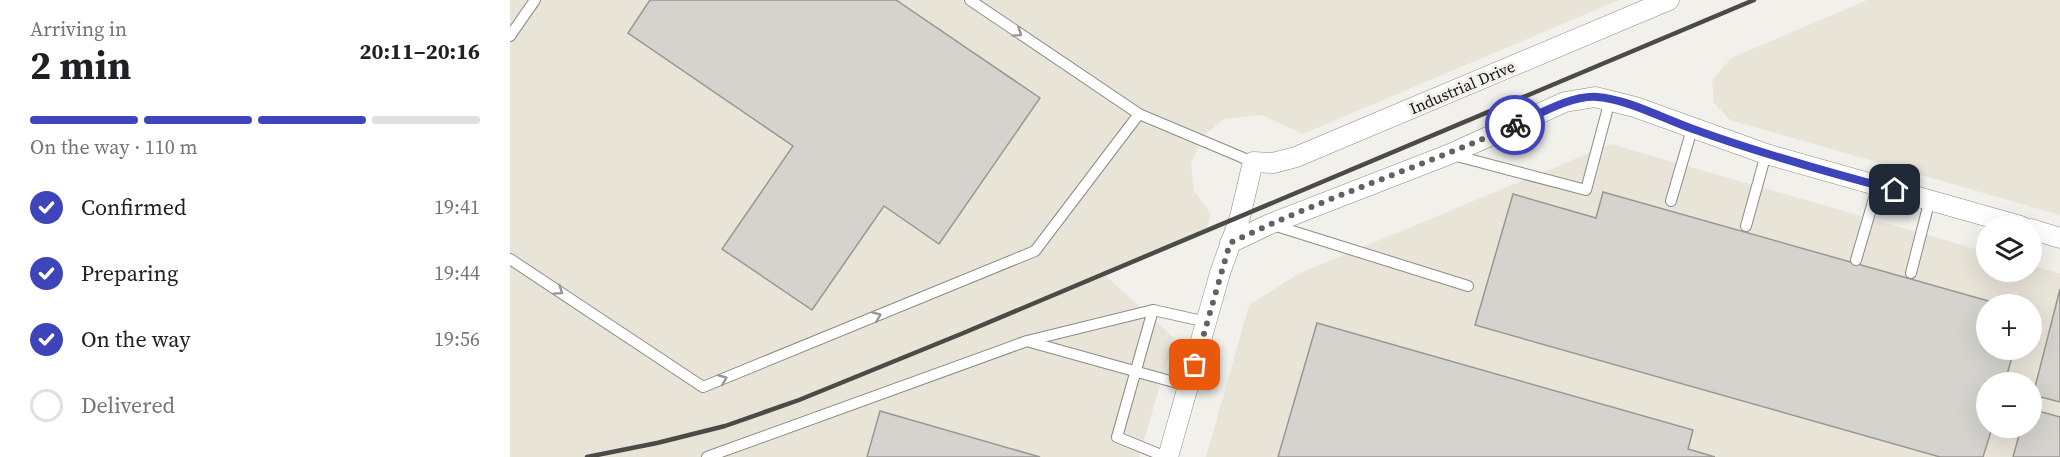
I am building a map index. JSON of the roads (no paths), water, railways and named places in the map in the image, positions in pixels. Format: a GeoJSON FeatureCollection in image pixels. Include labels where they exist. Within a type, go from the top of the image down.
{"type":"FeatureCollection","features":[{"type":"Feature","properties":{"kind":"street","name":"Industrial Drive"},"geometry":{"type":"LineString","coordinates":[[1254,162],[1272,163],[1296,157],[1669,0]]}},
{"type":"Feature","properties":{"kind":"street"},"geometry":{"type":"LineString","coordinates":[[1230,243],[1270,224],[1450,154],[1565,102],[1596,97],[1635,107],[1766,154],[1987,216]]}},
{"type":"Feature","properties":{"kind":"street"},"geometry":{"type":"LineString","coordinates":[[1167,457],[1230,243],[1240,217],[1254,162]]}},
{"type":"Feature","properties":{"kind":"street"},"geometry":{"type":"LineString","coordinates":[[2042,232],[2060,238]]}},
{"type":"Feature","properties":{"kind":"lane"},"geometry":{"type":"LineString","coordinates":[[510,36],[535,0]]}},
{"type":"Feature","properties":{"kind":"lane"},"geometry":{"type":"LineString","coordinates":[[970,0],[1139,114],[1254,162]]}},
{"type":"Feature","properties":{"kind":"lane"},"geometry":{"type":"LineString","coordinates":[[1450,154],[1586,189],[1610,100]]}},
{"type":"Feature","properties":{"kind":"lane"},"geometry":{"type":"LineString","coordinates":[[510,259],[703,387],[1035,251],[1139,114]]}},
{"type":"Feature","properties":{"kind":"lane"},"geometry":{"type":"LineString","coordinates":[[1671,201],[1692,129]]}},
{"type":"Feature","properties":{"kind":"lane"},"geometry":{"type":"LineString","coordinates":[[1746,226],[1766,154]]}},
{"type":"Feature","properties":{"kind":"lane"},"geometry":{"type":"LineString","coordinates":[[1856,260],[1878,185]]}},
{"type":"Feature","properties":{"kind":"lane"},"geometry":{"type":"LineString","coordinates":[[1911,273],[1930,199]]}},
{"type":"Feature","properties":{"kind":"lane"},"geometry":{"type":"LineString","coordinates":[[1270,224],[1468,286]]}},
{"type":"Feature","properties":{"kind":"lane"},"geometry":{"type":"LineString","coordinates":[[1153,310],[1117,437],[1167,457]]}},
{"type":"Feature","properties":{"kind":"lane"},"geometry":{"type":"LineString","coordinates":[[707,457],[1027,341],[1153,310],[1207,322]]}},
{"type":"Feature","properties":{"kind":"lane"},"geometry":{"type":"LineString","coordinates":[[1027,341],[1188,386]]}},
{"type":"Feature","properties":{"kind":"railway"},"geometry":{"type":"LineString","coordinates":[[587,457],[725,426],[799,400],[1754,0]]}}]}
